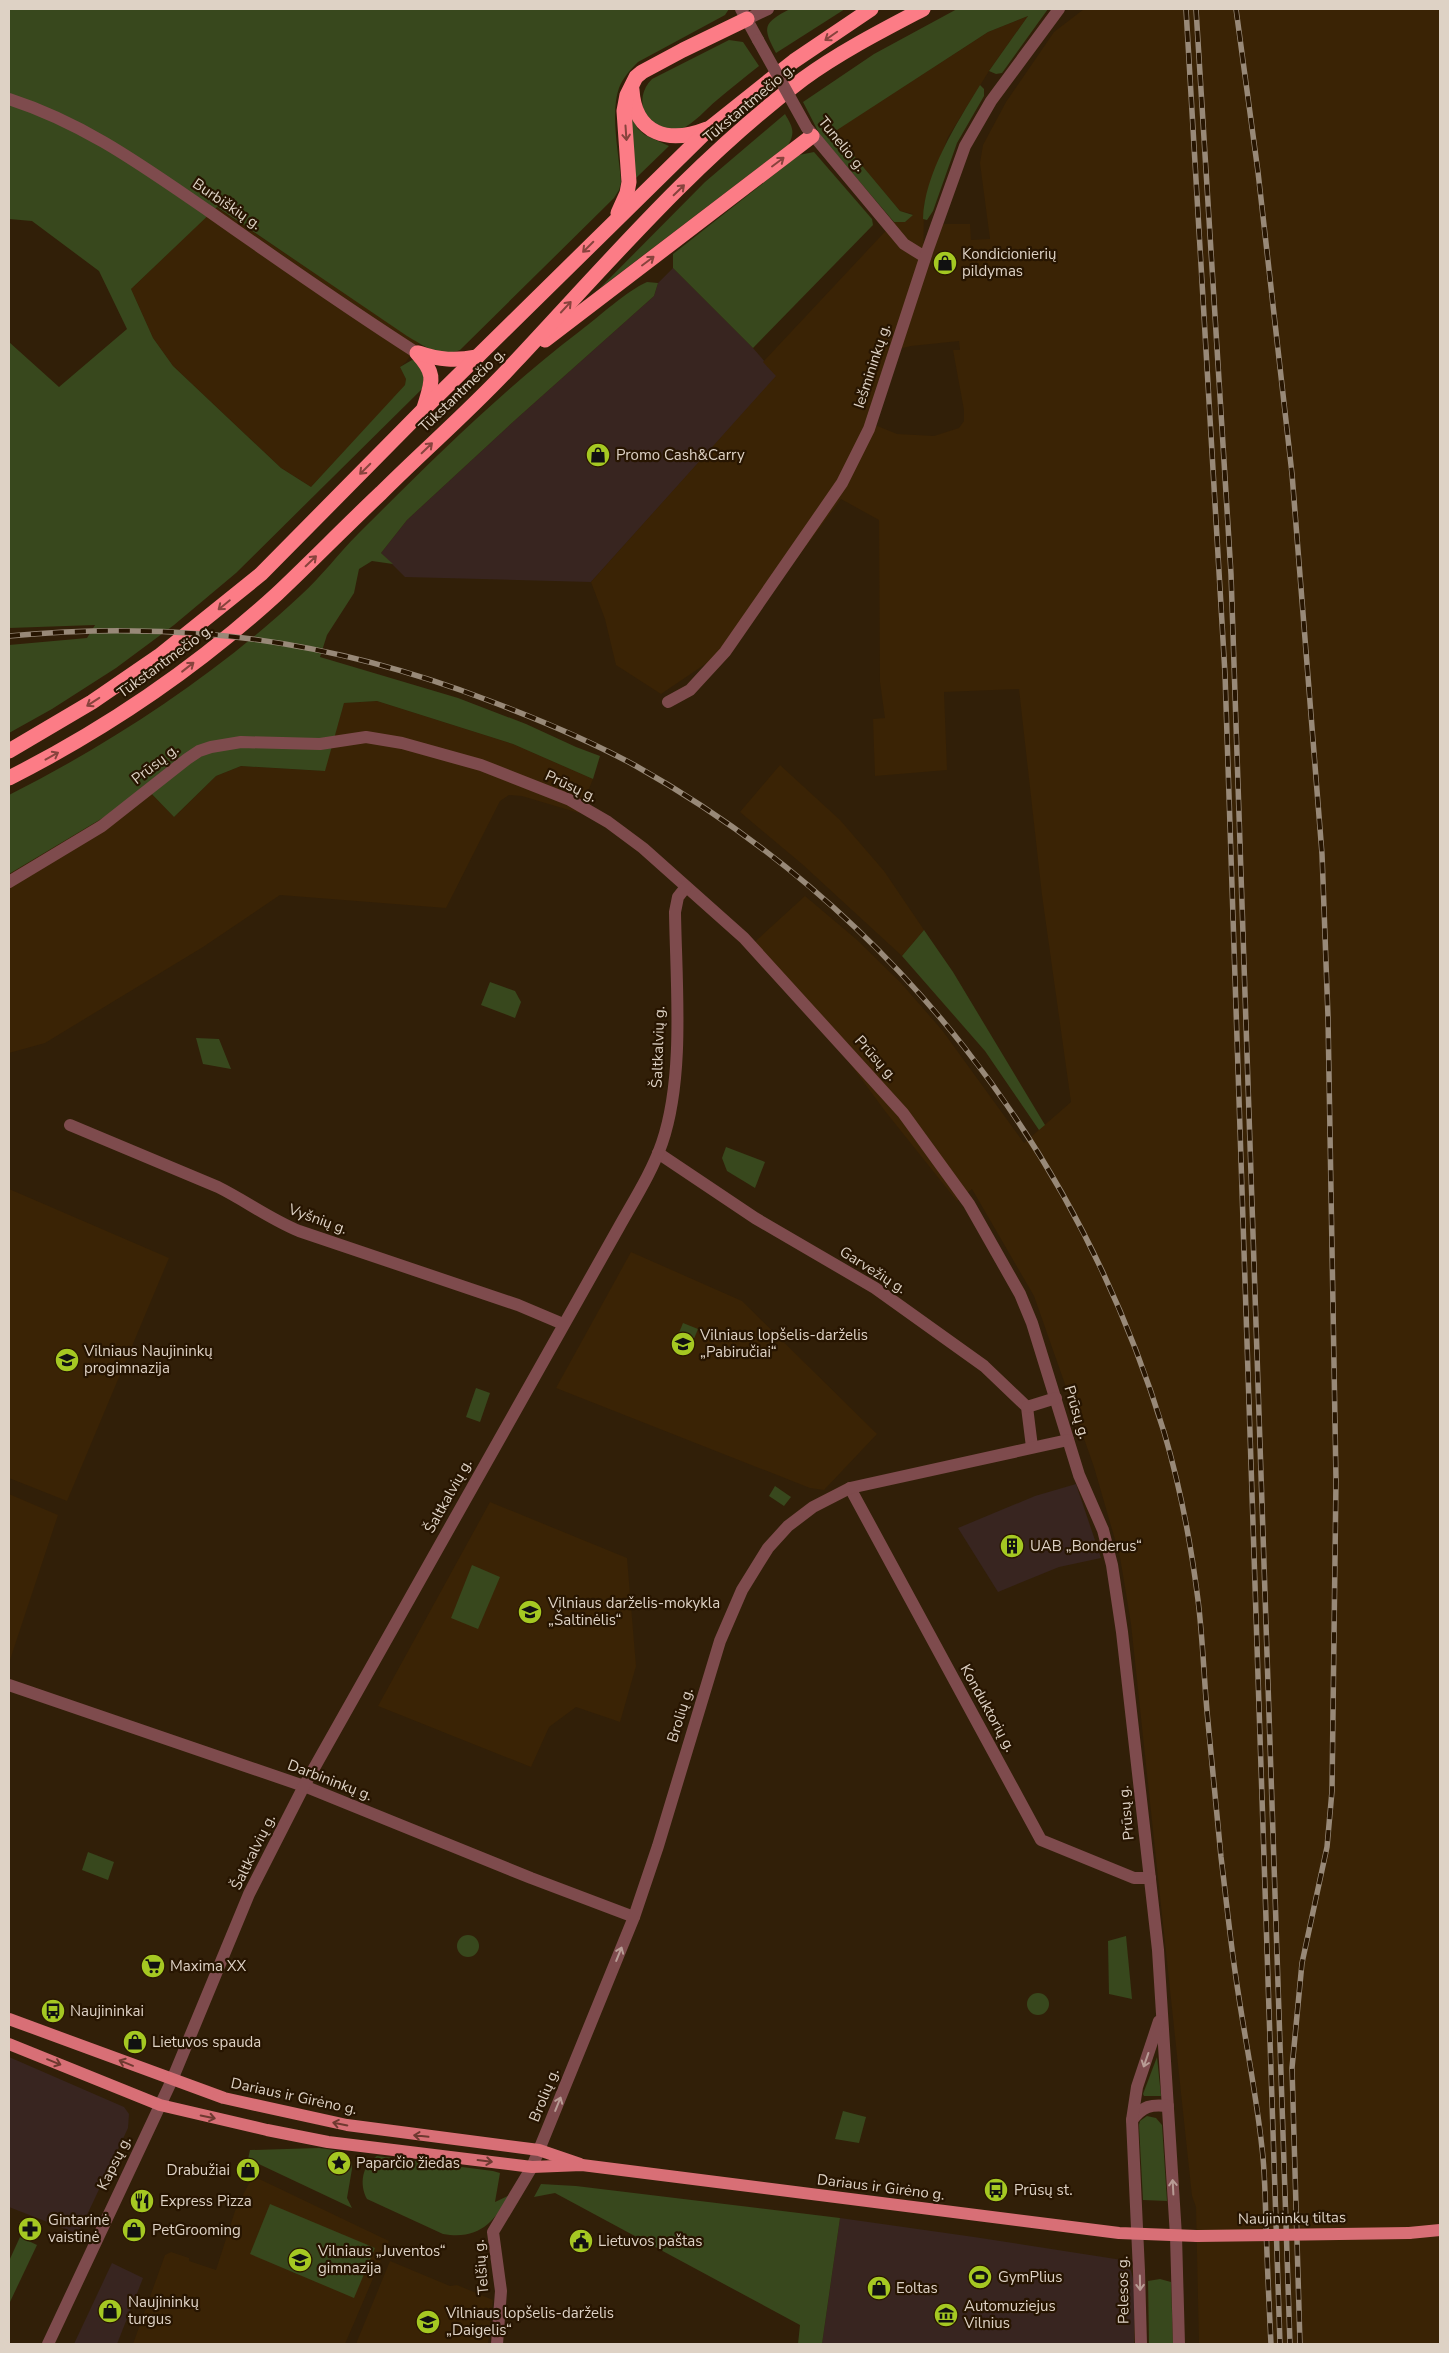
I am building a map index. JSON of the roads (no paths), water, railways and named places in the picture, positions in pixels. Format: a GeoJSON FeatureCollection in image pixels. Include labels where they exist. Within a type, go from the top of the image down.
{"type":"FeatureCollection","features":[{"type":"Feature","properties":{"kind":"highway","name":"Tūkstantmečio g."},"geometry":{"type":"LineString","coordinates":[[9,751],[92,702],[159,656],[261,574],[424,409],[711,128],[794,62],[871,9]]}},
{"type":"Feature","properties":{"kind":"highway","name":"Tūkstantmečio g."},"geometry":{"type":"LineString","coordinates":[[9,778],[52,756],[105,725],[171,680],[276,595],[512,365],[629,238],[727,143],[804,78],[923,9]]}},
{"type":"Feature","properties":{"kind":"highway"},"geometry":{"type":"LineString","coordinates":[[610,226],[622,208],[627,193],[629,169],[624,110],[632,86],[642,72],[744,14]]}},
{"type":"Feature","properties":{"kind":"highway"},"geometry":{"type":"LineString","coordinates":[[632,86],[636,114],[643,123],[653,130],[675,136],[691,135],[711,128]]}},
{"type":"Feature","properties":{"kind":"highway"},"geometry":{"type":"LineString","coordinates":[[512,365],[810,132]]}},
{"type":"Feature","properties":{"kind":"highway"},"geometry":{"type":"LineString","coordinates":[[417,353],[440,360],[457,361],[477,357]]}},
{"type":"Feature","properties":{"kind":"highway"},"geometry":{"type":"LineString","coordinates":[[417,353],[430,367],[431,384],[424,409]]}},
{"type":"Feature","properties":{"kind":"main road","name":"Dariaus ir Girėno g."},"geometry":{"type":"LineString","coordinates":[[9,2018],[224,2098],[347,2125],[539,2150],[582,2165]]}},
{"type":"Feature","properties":{"kind":"main road","name":"Dariaus ir Girėno g."},"geometry":{"type":"LineString","coordinates":[[9,2044],[160,2105],[328,2142],[532,2167],[582,2165],[1138,2235],[1176,2236]]}},
{"type":"Feature","properties":{"kind":"main road","name":"Naujininkų tiltas"},"geometry":{"type":"LineString","coordinates":[[1176,2236],[1408,2233],[1440,2230]]}},
{"type":"Feature","properties":{"kind":"street"},"geometry":{"type":"LineString","coordinates":[[744,14],[768,9]]}},
{"type":"Feature","properties":{"kind":"street","name":"Iešmininkų g."},"geometry":{"type":"LineString","coordinates":[[668,702],[690,690],[725,652],[842,483],[869,430],[925,256],[965,146],[976,126],[1042,28],[1059,9]]}},
{"type":"Feature","properties":{"kind":"street","name":"Tunelio g."},"geometry":{"type":"LineString","coordinates":[[744,14],[810,132],[904,244],[925,256]]}},
{"type":"Feature","properties":{"kind":"street","name":"Burbiškių g."},"geometry":{"type":"LineString","coordinates":[[9,99],[44,111],[107,144],[417,353]]}},
{"type":"Feature","properties":{"kind":"street","name":"Prūsų g."},"geometry":{"type":"LineString","coordinates":[[9,882],[102,826],[199,751],[242,742],[320,744],[366,737],[402,743],[450,755],[570,800],[608,822],[643,848],[744,938],[903,1113],[939,1160],[969,1204],[1020,1294],[1032,1323],[1079,1475],[1103,1530],[1112,1565],[1122,1632],[1150,1878],[1162,2014],[1176,2236]]}},
{"type":"Feature","properties":{"kind":"street","name":"Šaltkalvių g."},"geometry":{"type":"LineString","coordinates":[[160,2105],[249,1894],[304,1786],[619,1227],[658,1153],[668,1122],[676,1072],[675,912],[678,898],[686,887]]}},
{"type":"Feature","properties":{"kind":"street","name":"Vyšnių g."},"geometry":{"type":"LineString","coordinates":[[70,1125],[218,1187],[240,1198],[276,1222],[299,1232],[518,1304],[563,1324]]}},
{"type":"Feature","properties":{"kind":"street","name":"Garvežių g."},"geometry":{"type":"LineString","coordinates":[[658,1153],[755,1218],[875,1288],[906,1309],[984,1366],[1027,1407]]}},
{"type":"Feature","properties":{"kind":"street"},"geometry":{"type":"LineString","coordinates":[[1032,1447],[1027,1407],[1056,1398]]}},
{"type":"Feature","properties":{"kind":"street","name":"Brolių g."},"geometry":{"type":"LineString","coordinates":[[532,2167],[634,1917],[658,1846],[720,1641],[742,1590],[768,1548],[788,1526],[813,1507],[850,1488],[1068,1440]]}},
{"type":"Feature","properties":{"kind":"street","name":"Konduktorių g."},"geometry":{"type":"LineString","coordinates":[[850,1488],[1041,1840],[1134,1878],[1150,1878]]}},
{"type":"Feature","properties":{"kind":"street","name":"Darbininkų g."},"geometry":{"type":"LineString","coordinates":[[9,1686],[304,1786],[530,1878],[634,1917]]}},
{"type":"Feature","properties":{"kind":"street","name":"Prūsų g."},"geometry":{"type":"LineString","coordinates":[[1138,2235],[1132,2120],[1137,2087],[1162,2014]]}},
{"type":"Feature","properties":{"kind":"street"},"geometry":{"type":"LineString","coordinates":[[1132,2120],[1140,2110],[1152,2104],[1168,2106]]}},
{"type":"Feature","properties":{"kind":"street","name":"Kapsų g."},"geometry":{"type":"LineString","coordinates":[[48,2344],[160,2105]]}},
{"type":"Feature","properties":{"kind":"street","name":"Telšių g."},"geometry":{"type":"LineString","coordinates":[[497,2344],[500,2291],[493,2232],[532,2167]]}},
{"type":"Feature","properties":{"kind":"street","name":"Pelesos g."},"geometry":{"type":"LineString","coordinates":[[1138,2235],[1140,2344]]}},
{"type":"Feature","properties":{"kind":"street"},"geometry":{"type":"LineString","coordinates":[[1176,2236],[1180,2344]]}},
{"type":"Feature","properties":{"kind":"railway"},"geometry":{"type":"LineString","coordinates":[[1186,9],[1225,674],[1280,2344]]}},
{"type":"Feature","properties":{"kind":"railway"},"geometry":{"type":"LineString","coordinates":[[1196,9],[1231,574],[1290,2344]]}},
{"type":"Feature","properties":{"kind":"railway"},"geometry":{"type":"LineString","coordinates":[[1236,9],[1258,172],[1292,474],[1322,854],[1328,1017],[1336,1480],[1332,1791],[1327,1847],[1302,1963],[1292,2068],[1300,2344]]}},
{"type":"Feature","properties":{"kind":"railway"},"geometry":{"type":"LineString","coordinates":[[9,636],[82,631],[156,631],[242,638],[314,649],[350,657],[456,688],[564,731],[636,766],[729,825],[815,892],[894,966],[964,1048],[1027,1136],[1082,1229],[1127,1328],[1164,1432],[1180,1494],[1198,1600],[1221,1857],[1239,1999],[1257,2105],[1264,2166],[1271,2344]]}},
{"type":"Feature","properties":{"kind":"place","name":"Kondicionierių pildymas"},"geometry":{"type":"Point","coordinates":[945,263]}},
{"type":"Feature","properties":{"kind":"place","name":"Promo Cash&Carry"},"geometry":{"type":"Point","coordinates":[598,455]}},
{"type":"Feature","properties":{"kind":"place","name":"Vilniaus lopšelis-darželis „Pabiručiai“"},"geometry":{"type":"Point","coordinates":[683,1344]}},
{"type":"Feature","properties":{"kind":"place","name":"Vilniaus Naujininkų progimnazija"},"geometry":{"type":"Point","coordinates":[67,1360]}},
{"type":"Feature","properties":{"kind":"place","name":"UAB „Bonderus“"},"geometry":{"type":"Point","coordinates":[1012,1546]}},
{"type":"Feature","properties":{"kind":"place","name":"Vilniaus darželis-mokykla „Šaltinėlis“"},"geometry":{"type":"Point","coordinates":[530,1612]}},
{"type":"Feature","properties":{"kind":"place","name":"Maxima XX"},"geometry":{"type":"Point","coordinates":[153,1966]}},
{"type":"Feature","properties":{"kind":"place","name":"Naujininkai"},"geometry":{"type":"Point","coordinates":[53,2011]}},
{"type":"Feature","properties":{"kind":"place","name":"Lietuvos spauda"},"geometry":{"type":"Point","coordinates":[135,2042]}},
{"type":"Feature","properties":{"kind":"place","name":"Paparčio žiedas"},"geometry":{"type":"Point","coordinates":[339,2163]}},
{"type":"Feature","properties":{"kind":"place","name":"Drabužiai"},"geometry":{"type":"Point","coordinates":[248,2170]}},
{"type":"Feature","properties":{"kind":"place","name":"Prūsų st."},"geometry":{"type":"Point","coordinates":[996,2190]}},
{"type":"Feature","properties":{"kind":"place","name":"Express Pizza"},"geometry":{"type":"Point","coordinates":[142,2201]}},
{"type":"Feature","properties":{"kind":"place","name":"Gintarinė vaistinė"},"geometry":{"type":"Point","coordinates":[30,2229]}},
{"type":"Feature","properties":{"kind":"place","name":"PetGrooming"},"geometry":{"type":"Point","coordinates":[134,2230]}},
{"type":"Feature","properties":{"kind":"place","name":"Lietuvos paštas"},"geometry":{"type":"Point","coordinates":[581,2241]}},
{"type":"Feature","properties":{"kind":"place","name":"Vilniaus „Juventos“ gimnazija"},"geometry":{"type":"Point","coordinates":[300,2260]}},
{"type":"Feature","properties":{"kind":"place","name":"GymPlius"},"geometry":{"type":"Point","coordinates":[980,2277]}},
{"type":"Feature","properties":{"kind":"place","name":"Eoltas"},"geometry":{"type":"Point","coordinates":[879,2288]}},
{"type":"Feature","properties":{"kind":"place","name":"Naujininkų turgus"},"geometry":{"type":"Point","coordinates":[110,2311]}},
{"type":"Feature","properties":{"kind":"place","name":"Automuziejus Vilnius"},"geometry":{"type":"Point","coordinates":[946,2315]}},
{"type":"Feature","properties":{"kind":"place","name":"Vilniaus lopšelis-darželis „Daigelis“"},"geometry":{"type":"Point","coordinates":[428,2322]}}]}
